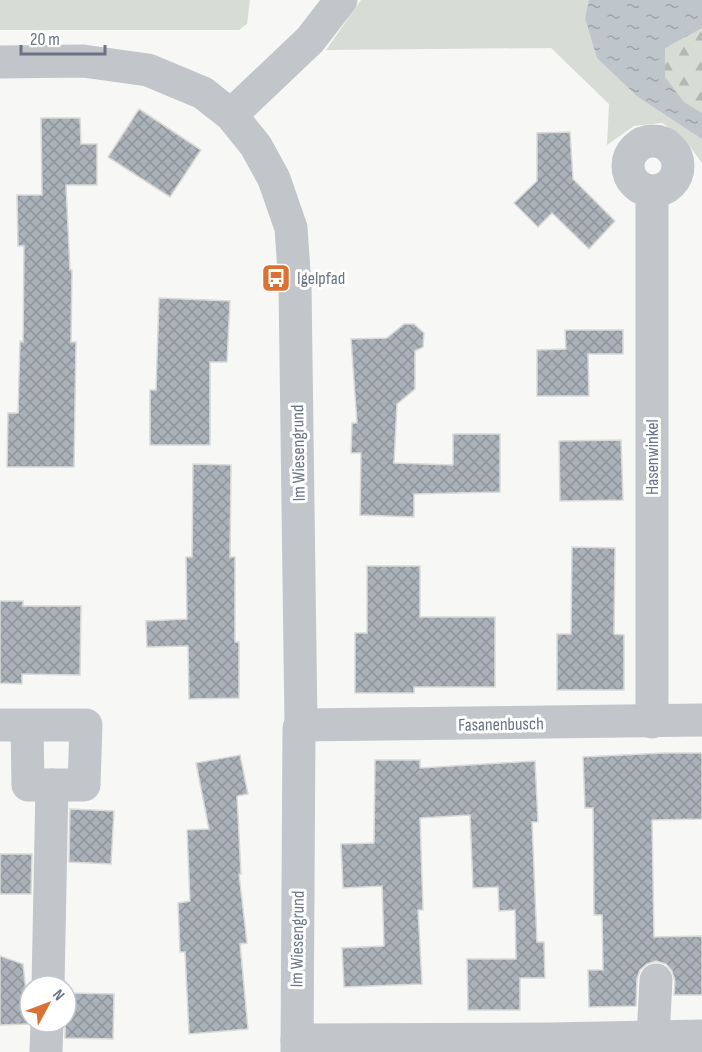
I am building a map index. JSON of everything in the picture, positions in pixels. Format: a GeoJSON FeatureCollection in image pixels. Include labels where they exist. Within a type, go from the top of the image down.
{"type":"FeatureCollection","features":[{"type":"Feature","properties":{"kind":"street"},"geometry":{"type":"LineString","coordinates":[[231,115],[310,40],[341,0]]}},
{"type":"Feature","properties":{"kind":"street","name":"Im Wiesengrund"},"geometry":{"type":"LineString","coordinates":[[0,62],[83,61],[148,70],[203,93],[231,115],[256,146],[274,179],[291,228],[297,380],[301,725],[297,1046]]}},
{"type":"Feature","properties":{"kind":"street","name":"Hasenwinkel"},"geometry":{"type":"LineString","coordinates":[[652,192],[652,722]]}},
{"type":"Feature","properties":{"kind":"street","name":"Fasanenbusch"},"geometry":{"type":"LineString","coordinates":[[301,725],[702,720]]}},
{"type":"Feature","properties":{"kind":"street"},"geometry":{"type":"LineString","coordinates":[[14,725],[86,725],[84,785],[28,785],[14,725]]}},
{"type":"Feature","properties":{"kind":"street"},"geometry":{"type":"LineString","coordinates":[[48,974],[52,785]]}},
{"type":"Feature","properties":{"kind":"street"},"geometry":{"type":"LineString","coordinates":[[653,1037],[656,980]]}},
{"type":"Feature","properties":{"kind":"street"},"geometry":{"type":"LineString","coordinates":[[46,1052],[47,1034]]}},
{"type":"Feature","properties":{"kind":"street"},"geometry":{"type":"LineString","coordinates":[[297,1046],[702,1036]]}},
{"type":"Feature","properties":{"kind":"green space"},"geometry":{"type":"Polygon","coordinates":[[[0,0],[250,0],[247,24],[239,30],[0,30],[0,0]]]}},
{"type":"Feature","properties":{"kind":"green space"},"geometry":{"type":"Polygon","coordinates":[[[361,0],[702,0],[702,163],[682,136],[662,123],[634,126],[607,145],[609,104],[551,48],[326,50],[361,0]]]}},
{"type":"Feature","properties":{"kind":"green space"},"geometry":{"type":"Polygon","coordinates":[[[702,28],[702,113],[684,102],[665,77],[665,48],[702,28]]]}},
{"type":"Feature","properties":{"kind":"water"},"geometry":{"type":"Polygon","coordinates":[[[589,0],[702,0],[702,28],[665,48],[665,77],[684,102],[702,113],[702,139],[638,97],[597,58],[585,18],[589,0]]]}},
{"type":"Feature","properties":{"kind":"building"},"geometry":{"type":"Polygon","coordinates":[[[139,109],[201,150],[170,197],[108,157],[139,109]]]}},
{"type":"Feature","properties":{"kind":"building"},"geometry":{"type":"Polygon","coordinates":[[[41,118],[80,118],[81,144],[97,144],[97,185],[66,185],[70,270],[72,270],[71,342],[76,342],[74,467],[7,467],[8,413],[18,413],[20,341],[23,342],[24,246],[18,246],[17,195],[42,195],[41,118]]]}},
{"type":"Feature","properties":{"kind":"building"},"geometry":{"type":"Polygon","coordinates":[[[570,132],[573,179],[615,221],[589,249],[552,213],[538,227],[514,203],[537,181],[537,133],[570,132]]]}},
{"type":"Feature","properties":{"kind":"building"},"geometry":{"type":"Polygon","coordinates":[[[159,298],[230,301],[227,362],[210,362],[210,445],[150,445],[150,390],[156,390],[159,298]]]}},
{"type":"Feature","properties":{"kind":"building"},"geometry":{"type":"Polygon","coordinates":[[[404,324],[414,324],[424,333],[423,347],[415,351],[415,389],[397,404],[394,463],[453,465],[453,434],[500,434],[500,492],[414,494],[414,517],[360,515],[361,453],[351,453],[352,423],[357,423],[351,339],[387,338],[404,324]]]}},
{"type":"Feature","properties":{"kind":"building"},"geometry":{"type":"Polygon","coordinates":[[[565,330],[623,330],[623,354],[588,354],[589,396],[537,396],[537,350],[566,349],[565,330]]]}},
{"type":"Feature","properties":{"kind":"building"},"geometry":{"type":"Polygon","coordinates":[[[621,440],[623,500],[560,501],[559,441],[621,440]]]}},
{"type":"Feature","properties":{"kind":"building"},"geometry":{"type":"Polygon","coordinates":[[[193,464],[231,465],[230,557],[235,557],[235,642],[239,642],[239,698],[189,699],[188,646],[147,647],[146,621],[187,619],[186,557],[192,557],[193,464]]]}},
{"type":"Feature","properties":{"kind":"building"},"geometry":{"type":"Polygon","coordinates":[[[572,547],[615,548],[614,634],[624,635],[624,690],[557,690],[557,634],[571,634],[572,547]]]}},
{"type":"Feature","properties":{"kind":"building"},"geometry":{"type":"Polygon","coordinates":[[[367,566],[420,566],[420,617],[495,617],[495,687],[414,687],[414,693],[355,693],[355,633],[367,633],[367,566]]]}},
{"type":"Feature","properties":{"kind":"building"},"geometry":{"type":"Polygon","coordinates":[[[0,601],[23,601],[23,606],[81,606],[80,675],[22,674],[22,684],[0,683],[0,601]]]}},
{"type":"Feature","properties":{"kind":"building"},"geometry":{"type":"Polygon","coordinates":[[[702,753],[702,819],[652,820],[654,937],[702,936],[702,995],[674,995],[675,981],[672,971],[666,964],[656,961],[640,970],[637,979],[636,1006],[589,1007],[588,970],[603,970],[602,915],[594,915],[593,808],[585,808],[583,757],[702,753]]]}},
{"type":"Feature","properties":{"kind":"building"},"geometry":{"type":"Polygon","coordinates":[[[240,755],[248,794],[237,796],[241,874],[239,874],[247,943],[240,944],[248,1029],[189,1034],[185,952],[180,952],[178,903],[190,901],[187,830],[209,829],[196,763],[240,755]]]}},
{"type":"Feature","properties":{"kind":"building"},"geometry":{"type":"Polygon","coordinates":[[[375,760],[420,760],[420,768],[535,761],[538,822],[532,822],[537,942],[544,942],[545,978],[520,978],[520,1010],[468,1010],[467,959],[516,959],[515,910],[499,911],[498,887],[473,888],[470,815],[420,818],[423,910],[418,910],[422,984],[344,987],[342,948],[384,946],[382,886],[343,888],[341,844],[374,843],[375,760]]]}},
{"type":"Feature","properties":{"kind":"building"},"geometry":{"type":"Polygon","coordinates":[[[70,809],[114,811],[111,864],[69,862],[70,809]]]}},
{"type":"Feature","properties":{"kind":"building"},"geometry":{"type":"Polygon","coordinates":[[[0,854],[32,854],[31,894],[0,894],[0,854]]]}},
{"type":"Feature","properties":{"kind":"building"},"geometry":{"type":"Polygon","coordinates":[[[0,956],[23,964],[24,974],[18,974],[18,1024],[0,1025],[0,956]]]}},
{"type":"Feature","properties":{"kind":"building"},"geometry":{"type":"Polygon","coordinates":[[[78,993],[114,994],[113,1039],[65,1038],[65,1034],[78,1034],[78,993]]]}},
{"type":"Feature","properties":{"kind":"place","name":"Igelpfad"},"geometry":{"type":"Point","coordinates":[276,278]}}]}
